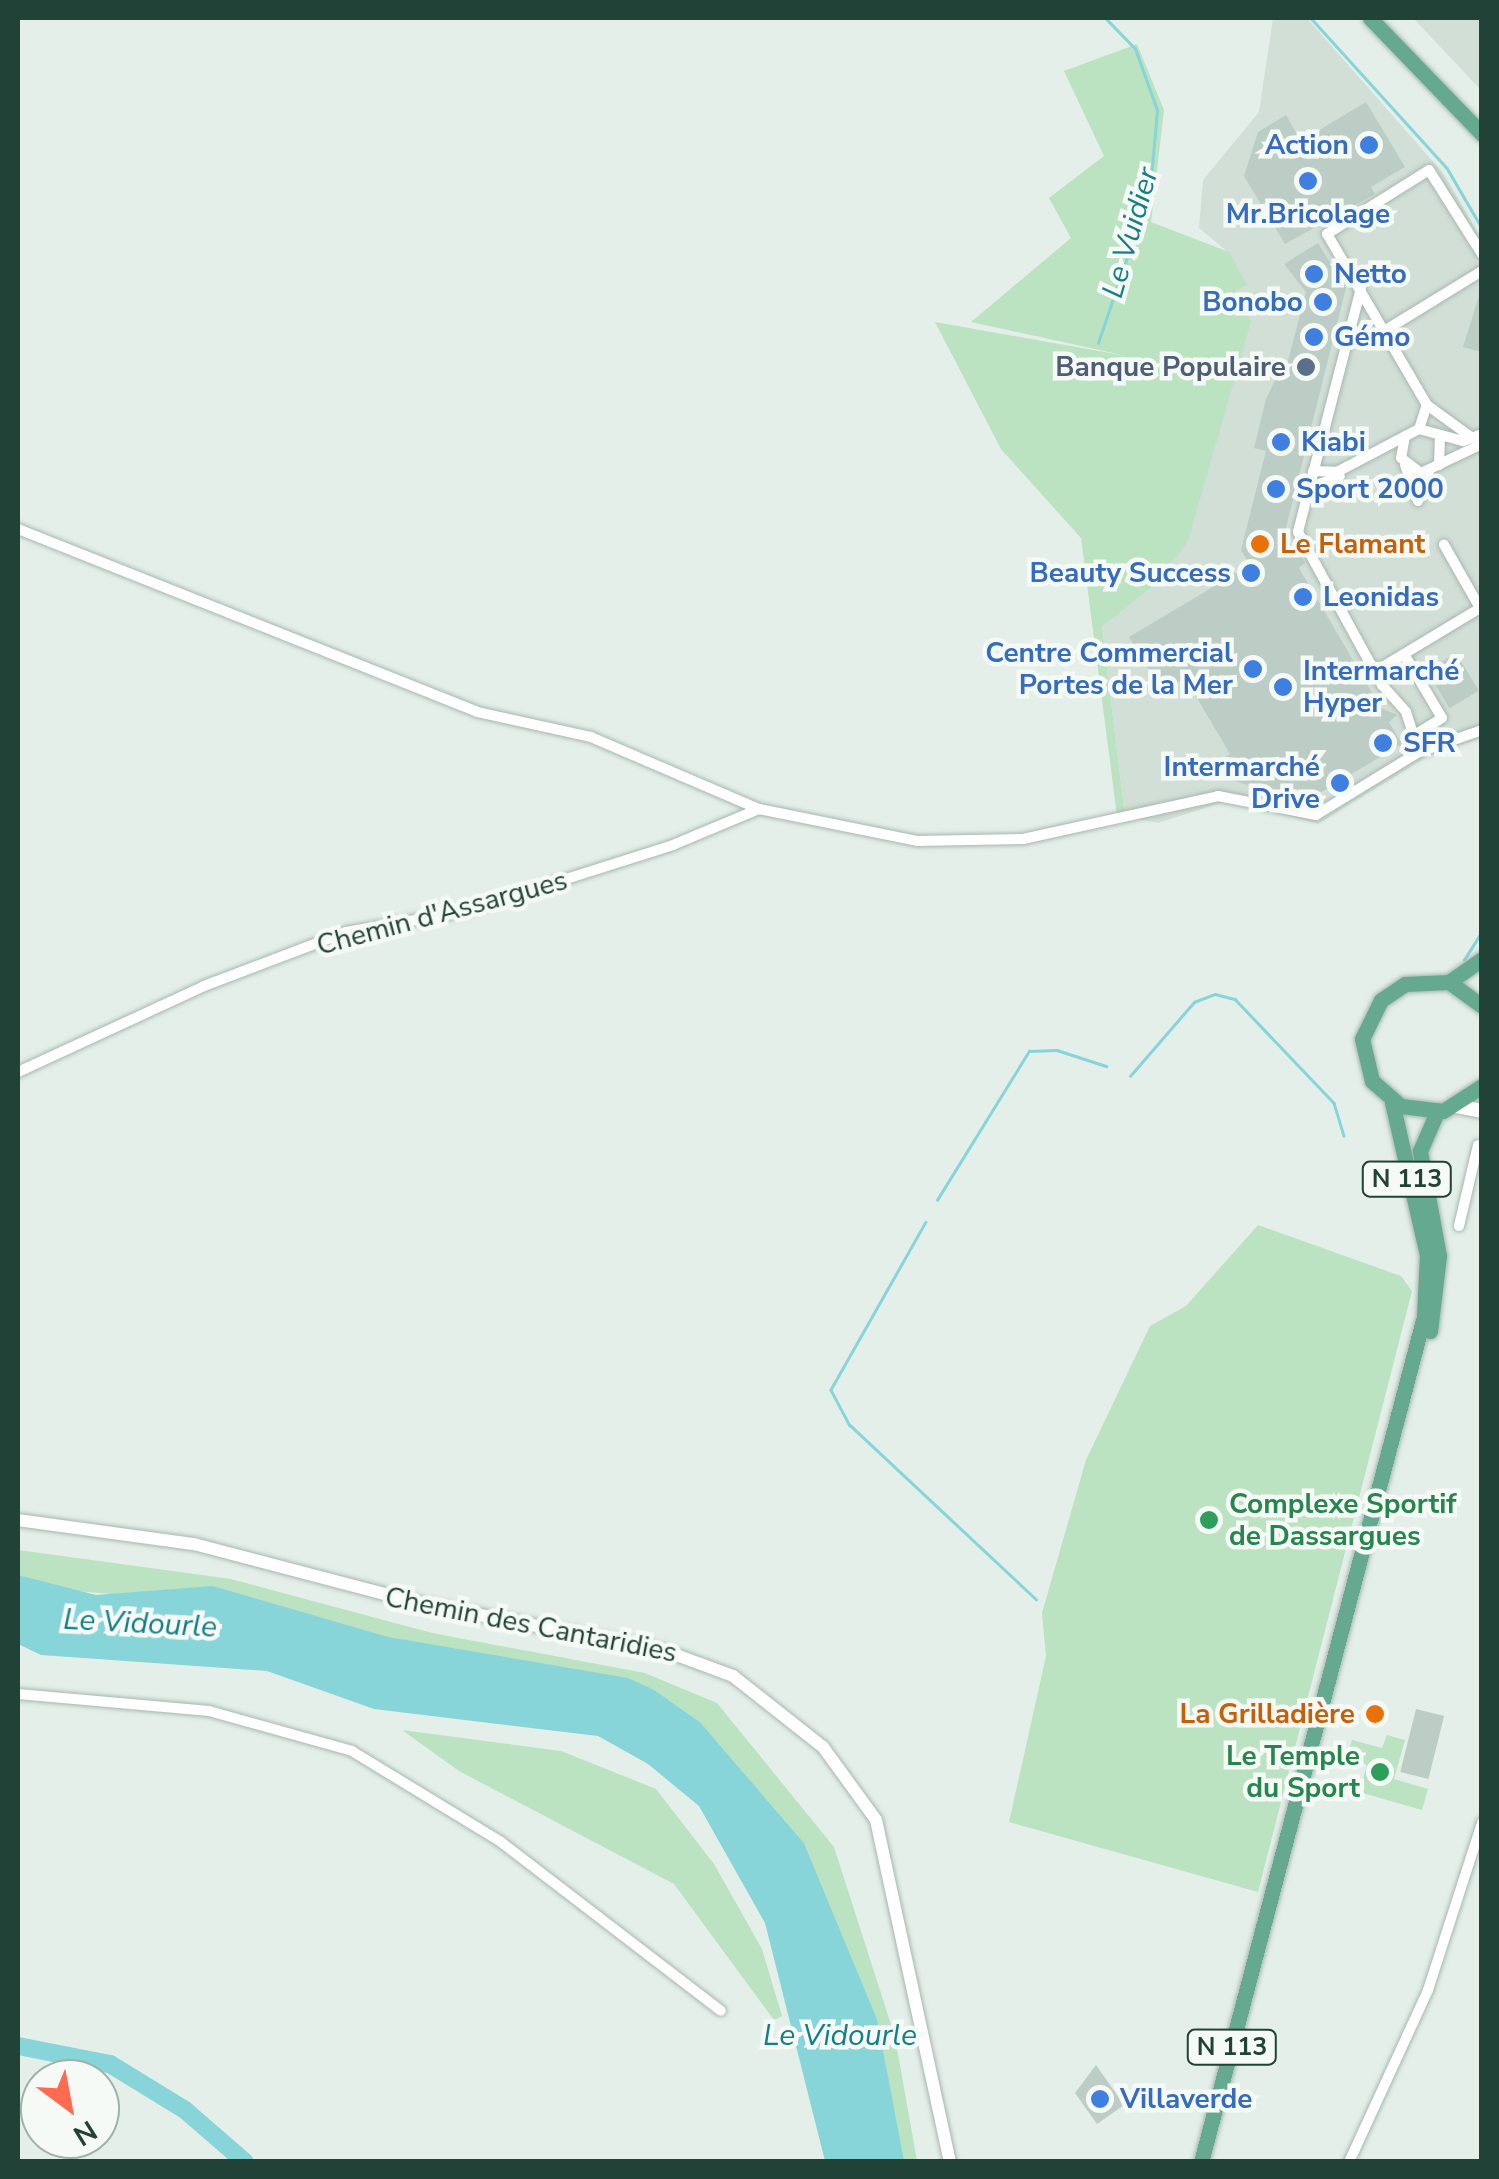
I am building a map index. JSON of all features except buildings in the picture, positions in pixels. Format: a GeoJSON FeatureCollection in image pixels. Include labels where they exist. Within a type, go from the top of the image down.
{"type":"FeatureCollection","features":[{"type":"Feature","properties":{"kind":"main road"},"geometry":{"type":"LineString","coordinates":[[1370,18],[1482,134]]}},
{"type":"Feature","properties":{"kind":"main road"},"geometry":{"type":"LineString","coordinates":[[1482,959],[1448,982],[1405,984],[1372,1011],[1362,1039],[1366,1068],[1392,1102],[1437,1112],[1456,1106],[1482,1086]]}},
{"type":"Feature","properties":{"kind":"main road"},"geometry":{"type":"LineString","coordinates":[[1448,982],[1482,1006]]}},
{"type":"Feature","properties":{"kind":"main road","name":"N 113"},"geometry":{"type":"LineString","coordinates":[[1380,1502],[1428,1278],[1392,1102]]}},
{"type":"Feature","properties":{"kind":"main road"},"geometry":{"type":"LineString","coordinates":[[1456,1106],[1482,1111]]}},
{"type":"Feature","properties":{"kind":"main road","name":"N 113"},"geometry":{"type":"LineString","coordinates":[[1201,2162],[1438,1300],[1438,1244],[1420,1151],[1437,1112]]}},
{"type":"Feature","properties":{"kind":"street"},"geometry":{"type":"LineString","coordinates":[[1478,438],[1440,418],[1427,405],[1327,234],[1429,170],[1482,254]]}},
{"type":"Feature","properties":{"kind":"street"},"geometry":{"type":"LineString","coordinates":[[1384,332],[1482,271]]}},
{"type":"Feature","properties":{"kind":"street"},"geometry":{"type":"LineString","coordinates":[[1362,288],[1298,532],[1374,672],[1400,701],[1420,752]]}},
{"type":"Feature","properties":{"kind":"street"},"geometry":{"type":"LineString","coordinates":[[1354,314],[1368,302]]}},
{"type":"Feature","properties":{"kind":"street"},"geometry":{"type":"LineString","coordinates":[[1314,471],[1338,472],[1405,436],[1418,428],[1427,405]]}},
{"type":"Feature","properties":{"kind":"street"},"geometry":{"type":"LineString","coordinates":[[1405,436],[1403,462],[1418,501],[1434,468],[1440,418]]}},
{"type":"Feature","properties":{"kind":"street"},"geometry":{"type":"LineString","coordinates":[[1418,428],[1439,436],[1478,438]]}},
{"type":"Feature","properties":{"kind":"street"},"geometry":{"type":"LineString","coordinates":[[1309,488],[1382,454],[1434,468],[1478,438]]}},
{"type":"Feature","properties":{"kind":"street"},"geometry":{"type":"LineString","coordinates":[[18,528],[477,712],[591,737],[759,809],[825,827],[975,843],[1112,820],[1218,796],[1316,815],[1420,752],[1482,730]]}},
{"type":"Feature","properties":{"kind":"street"},"geometry":{"type":"LineString","coordinates":[[1374,672],[1480,608],[1444,546]]}},
{"type":"Feature","properties":{"kind":"street"},"geometry":{"type":"LineString","coordinates":[[1404,654],[1442,718],[1413,736]]}},
{"type":"Feature","properties":{"kind":"street","name":"Chemin d'Assargues"},"geometry":{"type":"LineString","coordinates":[[18,1072],[204,986],[346,932],[462,912],[658,851],[759,809]]}},
{"type":"Feature","properties":{"kind":"street"},"geometry":{"type":"LineString","coordinates":[[1459,1226],[1478,1144]]}},
{"type":"Feature","properties":{"kind":"street","name":"Chemin des Cantaridies"},"geometry":{"type":"LineString","coordinates":[[18,1520],[194,1544],[422,1604],[663,1650],[733,1676],[823,1747],[876,1820],[950,2162]]}},
{"type":"Feature","properties":{"kind":"street"},"geometry":{"type":"LineString","coordinates":[[18,1694],[208,1711],[352,1751],[512,1850],[721,2012]]}},
{"type":"Feature","properties":{"kind":"street"},"geometry":{"type":"LineString","coordinates":[[1350,2162],[1428,1990],[1482,1822]]}},
{"type":"Feature","properties":{"kind":"shaded area"},"geometry":{"type":"Polygon","coordinates":[[[1273,18],[1307,18],[1443,173],[1481,238],[1481,738],[1430,755],[1318,824],[1230,800],[1158,823],[1125,816],[1102,627],[1159,581],[1251,323],[1236,291],[1246,285],[1229,253],[1199,228],[1203,180],[1259,112],[1273,18]]]}},
{"type":"Feature","properties":{"kind":"shaded area"},"geometry":{"type":"Polygon","coordinates":[[[1413,18],[1481,18],[1481,90],[1413,18]]]}},
{"type":"Feature","properties":{"kind":"green space"},"geometry":{"type":"Polygon","coordinates":[[[1137,44],[1164,110],[1151,222],[1229,252],[1247,285],[1236,291],[1251,322],[1188,541],[1159,581],[1102,627],[1125,816],[1117,816],[1081,538],[1001,449],[935,322],[1127,356],[971,322],[1071,238],[1049,198],[1104,156],[1064,71],[1137,44]]]}},
{"type":"Feature","properties":{"kind":"green space","name":"Complexe Sportif de Dassargues"},"geometry":{"type":"Polygon","coordinates":[[[1258,1225],[1401,1276],[1412,1291],[1258,1892],[1009,1822],[1046,1656],[1042,1613],[1086,1460],[1150,1326],[1186,1306],[1258,1225]]]}},
{"type":"Feature","properties":{"kind":"green space"},"geometry":{"type":"Polygon","coordinates":[[[18,1550],[231,1579],[432,1633],[645,1673],[717,1703],[834,1847],[895,2037],[917,2161],[903,2161],[877,2019],[804,1843],[700,1722],[670,1701],[388,1638],[213,1586],[134,1596],[77,1591],[18,1575],[18,1550]]]}},
{"type":"Feature","properties":{"kind":"green space"},"geometry":{"type":"Polygon","coordinates":[[[402,1730],[561,1751],[656,1789],[714,1864],[762,1949],[782,2016],[774,2020],[674,1884],[459,1771],[402,1730]]]}},
{"type":"Feature","properties":{"kind":"green space","name":"Le Temple du Sport"},"geometry":{"type":"Polygon","coordinates":[[[1387,1735],[1405,1740],[1394,1779],[1428,1789],[1422,1810],[1359,1792],[1367,1765],[1346,1759],[1352,1740],[1382,1748],[1387,1735]]]}},
{"type":"Feature","properties":{"kind":"water","name":"Le Vidourle"},"geometry":{"type":"Polygon","coordinates":[[[18,1575],[96,1595],[213,1586],[388,1637],[628,1678],[654,1690],[700,1722],[804,1843],[877,2019],[904,2161],[825,2161],[765,1923],[699,1806],[648,1764],[598,1736],[374,1709],[267,1671],[41,1655],[18,1644],[18,1575]]]}},
{"type":"Feature","properties":{"kind":"waterway","name":"Le Vuidier"},"geometry":{"type":"LineString","coordinates":[[1098,343],[1150,189],[1157,110],[1135,49],[1105,18]]}},
{"type":"Feature","properties":{"kind":"waterway"},"geometry":{"type":"LineString","coordinates":[[1311,18],[1447,168],[1482,228]]}},
{"type":"Feature","properties":{"kind":"waterway"},"geometry":{"type":"LineString","coordinates":[[1464,960],[1482,931]]}},
{"type":"Feature","properties":{"kind":"waterway"},"geometry":{"type":"LineString","coordinates":[[1130,1076],[1194,1002],[1215,994],[1235,999],[1334,1103],[1344,1136]]}},
{"type":"Feature","properties":{"kind":"waterway"},"geometry":{"type":"LineString","coordinates":[[937,1200],[1029,1051],[1057,1050],[1106,1066]]}},
{"type":"Feature","properties":{"kind":"waterway"},"geometry":{"type":"LineString","coordinates":[[926,1222],[831,1390],[850,1425],[1036,1599]]}},
{"type":"Feature","properties":{"kind":"waterway","name":"Le Vidourle"},"geometry":{"type":"LineString","coordinates":[[18,2046],[110,2064],[185,2110],[245,2162]]}},
{"type":"Feature","properties":{"kind":"place","name":"Action"},"geometry":{"type":"Point","coordinates":[1369,145]}},
{"type":"Feature","properties":{"kind":"place","name":"Mr.Bricolage"},"geometry":{"type":"Point","coordinates":[1308,181]}},
{"type":"Feature","properties":{"kind":"place","name":"Netto"},"geometry":{"type":"Point","coordinates":[1314,274]}},
{"type":"Feature","properties":{"kind":"place","name":"Bonobo"},"geometry":{"type":"Point","coordinates":[1323,302]}},
{"type":"Feature","properties":{"kind":"place","name":"Gémo"},"geometry":{"type":"Point","coordinates":[1314,337]}},
{"type":"Feature","properties":{"kind":"place","name":"Banque Populaire"},"geometry":{"type":"Point","coordinates":[1306,367]}},
{"type":"Feature","properties":{"kind":"place","name":"Kiabi"},"geometry":{"type":"Point","coordinates":[1281,442]}},
{"type":"Feature","properties":{"kind":"place","name":"Sport 2000"},"geometry":{"type":"Point","coordinates":[1276,489]}},
{"type":"Feature","properties":{"kind":"place","name":"Le Flamant"},"geometry":{"type":"Point","coordinates":[1260,544]}},
{"type":"Feature","properties":{"kind":"place","name":"Beauty Success"},"geometry":{"type":"Point","coordinates":[1251,573]}},
{"type":"Feature","properties":{"kind":"place","name":"Leonidas"},"geometry":{"type":"Point","coordinates":[1303,597]}},
{"type":"Feature","properties":{"kind":"place","name":"Centre Commercial Portes de la Mer"},"geometry":{"type":"Point","coordinates":[1253,669]}},
{"type":"Feature","properties":{"kind":"place","name":"Intermarché Hyper"},"geometry":{"type":"Point","coordinates":[1283,687]}},
{"type":"Feature","properties":{"kind":"place","name":"SFR"},"geometry":{"type":"Point","coordinates":[1383,743]}},
{"type":"Feature","properties":{"kind":"place","name":"Intermarché Drive"},"geometry":{"type":"Point","coordinates":[1340,783]}},
{"type":"Feature","properties":{"kind":"place","name":"Complexe Sportif de Dassargues"},"geometry":{"type":"Point","coordinates":[1209,1520]}},
{"type":"Feature","properties":{"kind":"place","name":"La Grilladière"},"geometry":{"type":"Point","coordinates":[1375,1714]}},
{"type":"Feature","properties":{"kind":"place","name":"Le Temple du Sport"},"geometry":{"type":"Point","coordinates":[1380,1772]}},
{"type":"Feature","properties":{"kind":"place","name":"Villaverde"},"geometry":{"type":"Point","coordinates":[1100,2099]}}]}
